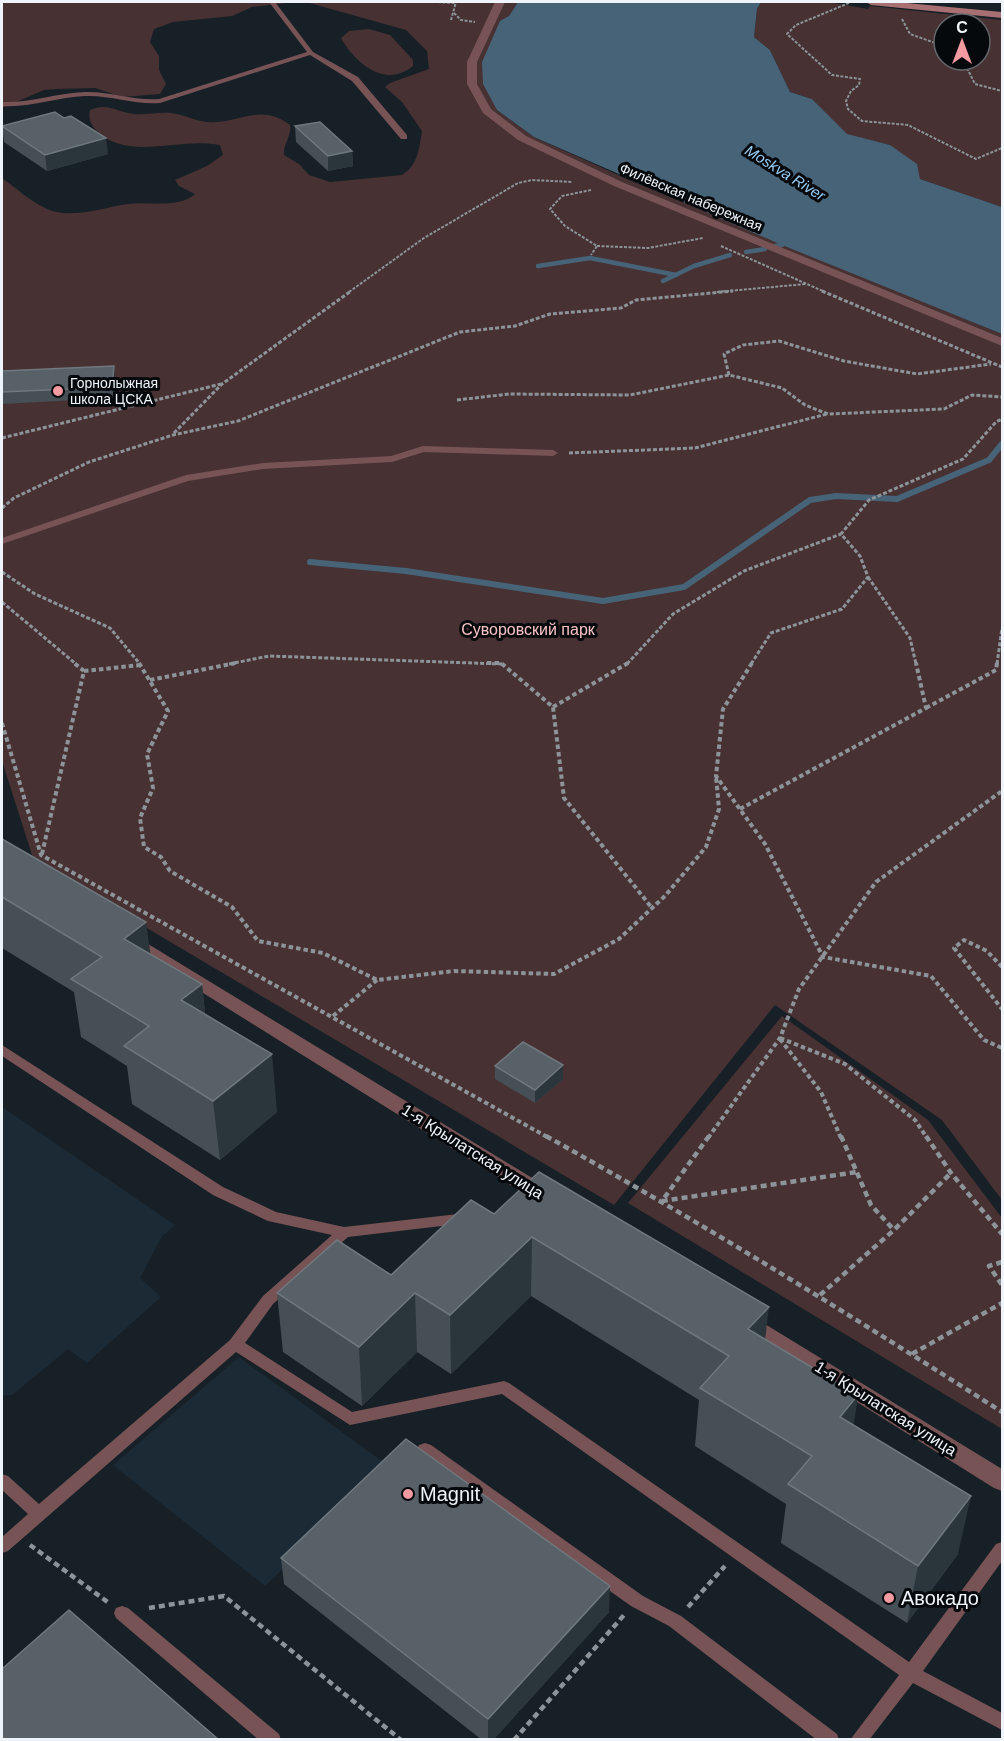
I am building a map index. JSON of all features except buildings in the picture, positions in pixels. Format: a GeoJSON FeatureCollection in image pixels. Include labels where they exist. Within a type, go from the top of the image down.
{"type":"FeatureCollection","features":[{"type":"Feature","properties":{"kind":"street","name":"Филёвская набережная"},"geometry":{"type":"LineString","coordinates":[[500,2],[488,23],[472,62],[471,84],[487,111],[522,138],[618,184],[1002,342]]}},
{"type":"Feature","properties":{"kind":"street"},"geometry":{"type":"LineString","coordinates":[[871,2],[1002,15]]}},
{"type":"Feature","properties":{"kind":"street","name":"1-я Крылатская улица"},"geometry":{"type":"LineString","coordinates":[[116,930],[564,1208]]}},
{"type":"Feature","properties":{"kind":"street","name":"1-я Крылатская улица"},"geometry":{"type":"LineString","coordinates":[[734,1313],[1002,1481]]}},
{"type":"Feature","properties":{"kind":"lane"},"geometry":{"type":"LineString","coordinates":[[273,2],[311,53],[355,79],[404,137]]}},
{"type":"Feature","properties":{"kind":"lane"},"geometry":{"type":"LineString","coordinates":[[2,104],[31,104],[62,96],[87,94],[140,103],[160,102],[311,53]]}},
{"type":"Feature","properties":{"kind":"lane"},"geometry":{"type":"LineString","coordinates":[[2,542],[186,478],[262,466],[392,459],[423,449],[554,453]]}},
{"type":"Feature","properties":{"kind":"lane"},"geometry":{"type":"LineString","coordinates":[[2,1050],[218,1191],[273,1217],[344,1232],[483,1217]]}},
{"type":"Feature","properties":{"kind":"lane"},"geometry":{"type":"LineString","coordinates":[[2,1546],[235,1344],[268,1300],[344,1232]]}},
{"type":"Feature","properties":{"kind":"lane"},"geometry":{"type":"LineString","coordinates":[[235,1344],[350,1419],[504,1387],[911,1673],[1002,1722]]}},
{"type":"Feature","properties":{"kind":"lane"},"geometry":{"type":"LineString","coordinates":[[425,1450],[637,1601],[675,1621],[831,1740]]}},
{"type":"Feature","properties":{"kind":"lane"},"geometry":{"type":"LineString","coordinates":[[2,1481],[39,1514]]}},
{"type":"Feature","properties":{"kind":"lane"},"geometry":{"type":"LineString","coordinates":[[858,1740],[911,1673],[1002,1549]]}},
{"type":"Feature","properties":{"kind":"lane"},"geometry":{"type":"LineString","coordinates":[[122,1613],[273,1740]]}},
{"type":"Feature","properties":{"kind":"path"},"geometry":{"type":"LineString","coordinates":[[438,2],[456,2],[452,20]]}},
{"type":"Feature","properties":{"kind":"path"},"geometry":{"type":"LineString","coordinates":[[849,3],[796,25],[787,34],[832,75],[860,79],[859,85],[851,91],[846,101],[848,110],[862,121],[884,125],[908,125],[976,159],[1002,148]]}},
{"type":"Feature","properties":{"kind":"path"},"geometry":{"type":"LineString","coordinates":[[454,13],[461,20],[488,23]]}},
{"type":"Feature","properties":{"kind":"path"},"geometry":{"type":"LineString","coordinates":[[902,17],[910,34],[932,42]]}},
{"type":"Feature","properties":{"kind":"path"},"geometry":{"type":"LineString","coordinates":[[969,72],[975,84],[1002,91]]}},
{"type":"Feature","properties":{"kind":"path"},"geometry":{"type":"LineString","coordinates":[[173,435],[222,384],[424,238],[502,192],[532,180],[575,182]]}},
{"type":"Feature","properties":{"kind":"path"},"geometry":{"type":"LineString","coordinates":[[582,183],[600,194]]}},
{"type":"Feature","properties":{"kind":"path"},"geometry":{"type":"LineString","coordinates":[[591,190],[570,192],[554,201],[550,209],[555,218],[567,228],[597,246],[648,248],[703,238],[694,234]]}},
{"type":"Feature","properties":{"kind":"path"},"geometry":{"type":"LineString","coordinates":[[713,243],[1002,367]]}},
{"type":"Feature","properties":{"kind":"path"},"geometry":{"type":"LineString","coordinates":[[591,255],[597,246]]}},
{"type":"Feature","properties":{"kind":"path"},"geometry":{"type":"LineString","coordinates":[[2,508],[14,498],[89,462],[173,435],[237,421],[308,396],[460,332],[515,326],[550,315],[621,308],[636,300],[806,284]]}},
{"type":"Feature","properties":{"kind":"path"},"geometry":{"type":"LineString","coordinates":[[729,375],[724,354],[742,345],[779,341],[844,361],[917,374],[993,363]]}},
{"type":"Feature","properties":{"kind":"path"},"geometry":{"type":"LineString","coordinates":[[457,400],[509,394],[630,395],[729,375],[782,388],[805,405],[828,414]]}},
{"type":"Feature","properties":{"kind":"path"},"geometry":{"type":"LineString","coordinates":[[2,438],[222,384]]}},
{"type":"Feature","properties":{"kind":"path"},"geometry":{"type":"LineString","coordinates":[[554,453],[695,448],[828,414],[944,409],[972,396],[1002,397]]}},
{"type":"Feature","properties":{"kind":"path"},"geometry":{"type":"LineString","coordinates":[[553,707],[627,664],[673,614],[744,571],[841,534],[869,500],[963,459],[996,422],[1002,419]]}},
{"type":"Feature","properties":{"kind":"path"},"geometry":{"type":"LineString","coordinates":[[841,534],[860,556],[868,577],[910,638],[926,708]]}},
{"type":"Feature","properties":{"kind":"path"},"geometry":{"type":"LineString","coordinates":[[2,572],[35,594],[110,628],[141,665],[168,711],[147,754],[153,788],[140,818],[144,847],[161,857],[170,871],[232,907],[258,941],[323,954],[377,980],[454,971],[554,974],[619,939],[652,908],[706,847],[719,809],[716,776],[723,709],[771,633],[842,609],[868,577]]}},
{"type":"Feature","properties":{"kind":"path"},"geometry":{"type":"LineString","coordinates":[[2,602],[84,671],[141,665]]}},
{"type":"Feature","properties":{"kind":"path"},"geometry":{"type":"LineString","coordinates":[[740,809],[996,670],[1002,628]]}},
{"type":"Feature","properties":{"kind":"path"},"geometry":{"type":"LineString","coordinates":[[150,680],[269,656],[501,663],[553,707],[564,798],[652,908]]}},
{"type":"Feature","properties":{"kind":"path"},"geometry":{"type":"LineString","coordinates":[[41,855],[84,671]]}},
{"type":"Feature","properties":{"kind":"path"},"geometry":{"type":"LineString","coordinates":[[2,723],[41,855],[662,1201],[820,1295],[1002,1412]]}},
{"type":"Feature","properties":{"kind":"path"},"geometry":{"type":"LineString","coordinates":[[716,776],[765,844],[823,957]]}},
{"type":"Feature","properties":{"kind":"path"},"geometry":{"type":"LineString","coordinates":[[662,1201],[780,1038],[799,989],[876,882],[1002,792]]}},
{"type":"Feature","properties":{"kind":"path"},"geometry":{"type":"LineString","coordinates":[[1002,967],[987,951],[964,940],[954,948],[1002,1009]]}},
{"type":"Feature","properties":{"kind":"path"},"geometry":{"type":"LineString","coordinates":[[823,957],[931,976],[984,1040],[1002,1048]]}},
{"type":"Feature","properties":{"kind":"path"},"geometry":{"type":"LineString","coordinates":[[333,1016],[377,980]]}},
{"type":"Feature","properties":{"kind":"path"},"geometry":{"type":"LineString","coordinates":[[780,1038],[821,1092],[871,1204],[894,1230]]}},
{"type":"Feature","properties":{"kind":"path"},"geometry":{"type":"LineString","coordinates":[[780,1038],[845,1064],[915,1120],[951,1173],[1002,1233]]}},
{"type":"Feature","properties":{"kind":"path"},"geometry":{"type":"LineString","coordinates":[[662,1201],[856,1172]]}},
{"type":"Feature","properties":{"kind":"path"},"geometry":{"type":"LineString","coordinates":[[820,1295],[894,1230],[951,1173]]}},
{"type":"Feature","properties":{"kind":"path"},"geometry":{"type":"LineString","coordinates":[[1002,1262],[989,1266],[1002,1285]]}},
{"type":"Feature","properties":{"kind":"path"},"geometry":{"type":"LineString","coordinates":[[912,1354],[1002,1303]]}},
{"type":"Feature","properties":{"kind":"path"},"geometry":{"type":"LineString","coordinates":[[15,1534],[122,1613],[224,1596],[400,1740]]}},
{"type":"Feature","properties":{"kind":"path"},"geometry":{"type":"LineString","coordinates":[[704,1589],[739,1552]]}},
{"type":"Feature","properties":{"kind":"path"},"geometry":{"type":"LineString","coordinates":[[514,1740],[637,1601]]}},
{"type":"Feature","properties":{"kind":"shaded area"},"geometry":{"type":"Polygon","coordinates":[[[2,1107],[175,1225],[162,1236],[140,1278],[161,1297],[87,1363],[68,1349],[12,1395],[2,1396],[2,1107]]]}},
{"type":"Feature","properties":{"kind":"shaded area"},"geometry":{"type":"Polygon","coordinates":[[[239,1357],[390,1467],[265,1586],[113,1465],[239,1357]]]}},
{"type":"Feature","properties":{"kind":"green space"},"geometry":{"type":"Polygon","coordinates":[[[2,2],[295,2],[252,7],[232,16],[173,22],[154,29],[150,42],[159,56],[159,70],[166,84],[160,94],[122,97],[95,88],[44,90],[2,108],[2,2]]]}},
{"type":"Feature","properties":{"kind":"green space","name":"Суворовский парк"},"geometry":{"type":"Polygon","coordinates":[[[306,2],[518,2],[509,16],[497,110],[534,137],[629,180],[1002,334],[1002,1200],[942,1120],[775,1005],[614,1205],[34,861],[2,761],[2,178],[29,199],[47,209],[66,213],[88,212],[128,204],[172,203],[188,199],[195,194],[179,186],[175,180],[207,166],[223,155],[220,145],[204,143],[139,147],[110,140],[97,131],[90,119],[90,110],[102,107],[134,114],[175,114],[207,122],[219,122],[259,114],[269,115],[290,125],[284,155],[299,164],[309,175],[330,182],[402,175],[415,161],[422,131],[402,102],[385,87],[390,83],[429,69],[427,51],[406,30],[306,2]]]}},
{"type":"Feature","properties":{"kind":"green space"},"geometry":{"type":"Polygon","coordinates":[[[761,2],[828,2],[868,9],[870,6],[932,13],[932,72],[992,72],[992,19],[1002,20],[1002,207],[920,179],[890,145],[847,135],[812,99],[790,92],[770,50],[754,37],[757,9],[761,2]]]}},
{"type":"Feature","properties":{"kind":"green space"},"geometry":{"type":"Polygon","coordinates":[[[369,29],[390,35],[413,60],[413,66],[392,75],[382,74],[363,64],[341,38],[349,31],[369,29]]]}},
{"type":"Feature","properties":{"kind":"green space"},"geometry":{"type":"Polygon","coordinates":[[[782,1016],[928,1120],[1002,1218],[1002,1429],[628,1203],[782,1016]]]}},
{"type":"Feature","properties":{"kind":"water","name":"Moskva River"},"geometry":{"type":"Polygon","coordinates":[[[518,2],[761,2],[757,9],[754,37],[770,50],[790,92],[812,99],[847,134],[890,145],[917,164],[920,179],[1002,207],[1002,334],[782,245],[534,137],[497,110],[483,84],[482,62],[500,21],[509,16],[518,2]]]}},
{"type":"Feature","properties":{"kind":"waterway"},"geometry":{"type":"LineString","coordinates":[[775,246],[782,245]]}},
{"type":"Feature","properties":{"kind":"waterway"},"geometry":{"type":"LineString","coordinates":[[746,252],[765,249]]}},
{"type":"Feature","properties":{"kind":"waterway"},"geometry":{"type":"LineString","coordinates":[[676,275],[694,266],[730,255]]}},
{"type":"Feature","properties":{"kind":"waterway"},"geometry":{"type":"LineString","coordinates":[[538,266],[590,258],[676,275]]}},
{"type":"Feature","properties":{"kind":"waterway"},"geometry":{"type":"LineString","coordinates":[[663,281],[676,275]]}},
{"type":"Feature","properties":{"kind":"waterway"},"geometry":{"type":"LineString","coordinates":[[310,562],[406,571],[603,601],[684,587],[810,500],[836,496],[897,499],[989,460],[1002,444]]}},
{"type":"Feature","properties":{"kind":"place","name":"Горнолыжная школа ЦСКА"},"geometry":{"type":"Point","coordinates":[58,391]}},
{"type":"Feature","properties":{"kind":"place","name":"Magnit"},"geometry":{"type":"Point","coordinates":[408,1494]}},
{"type":"Feature","properties":{"kind":"place","name":"Авокадо"},"geometry":{"type":"Point","coordinates":[889,1598]}}]}
